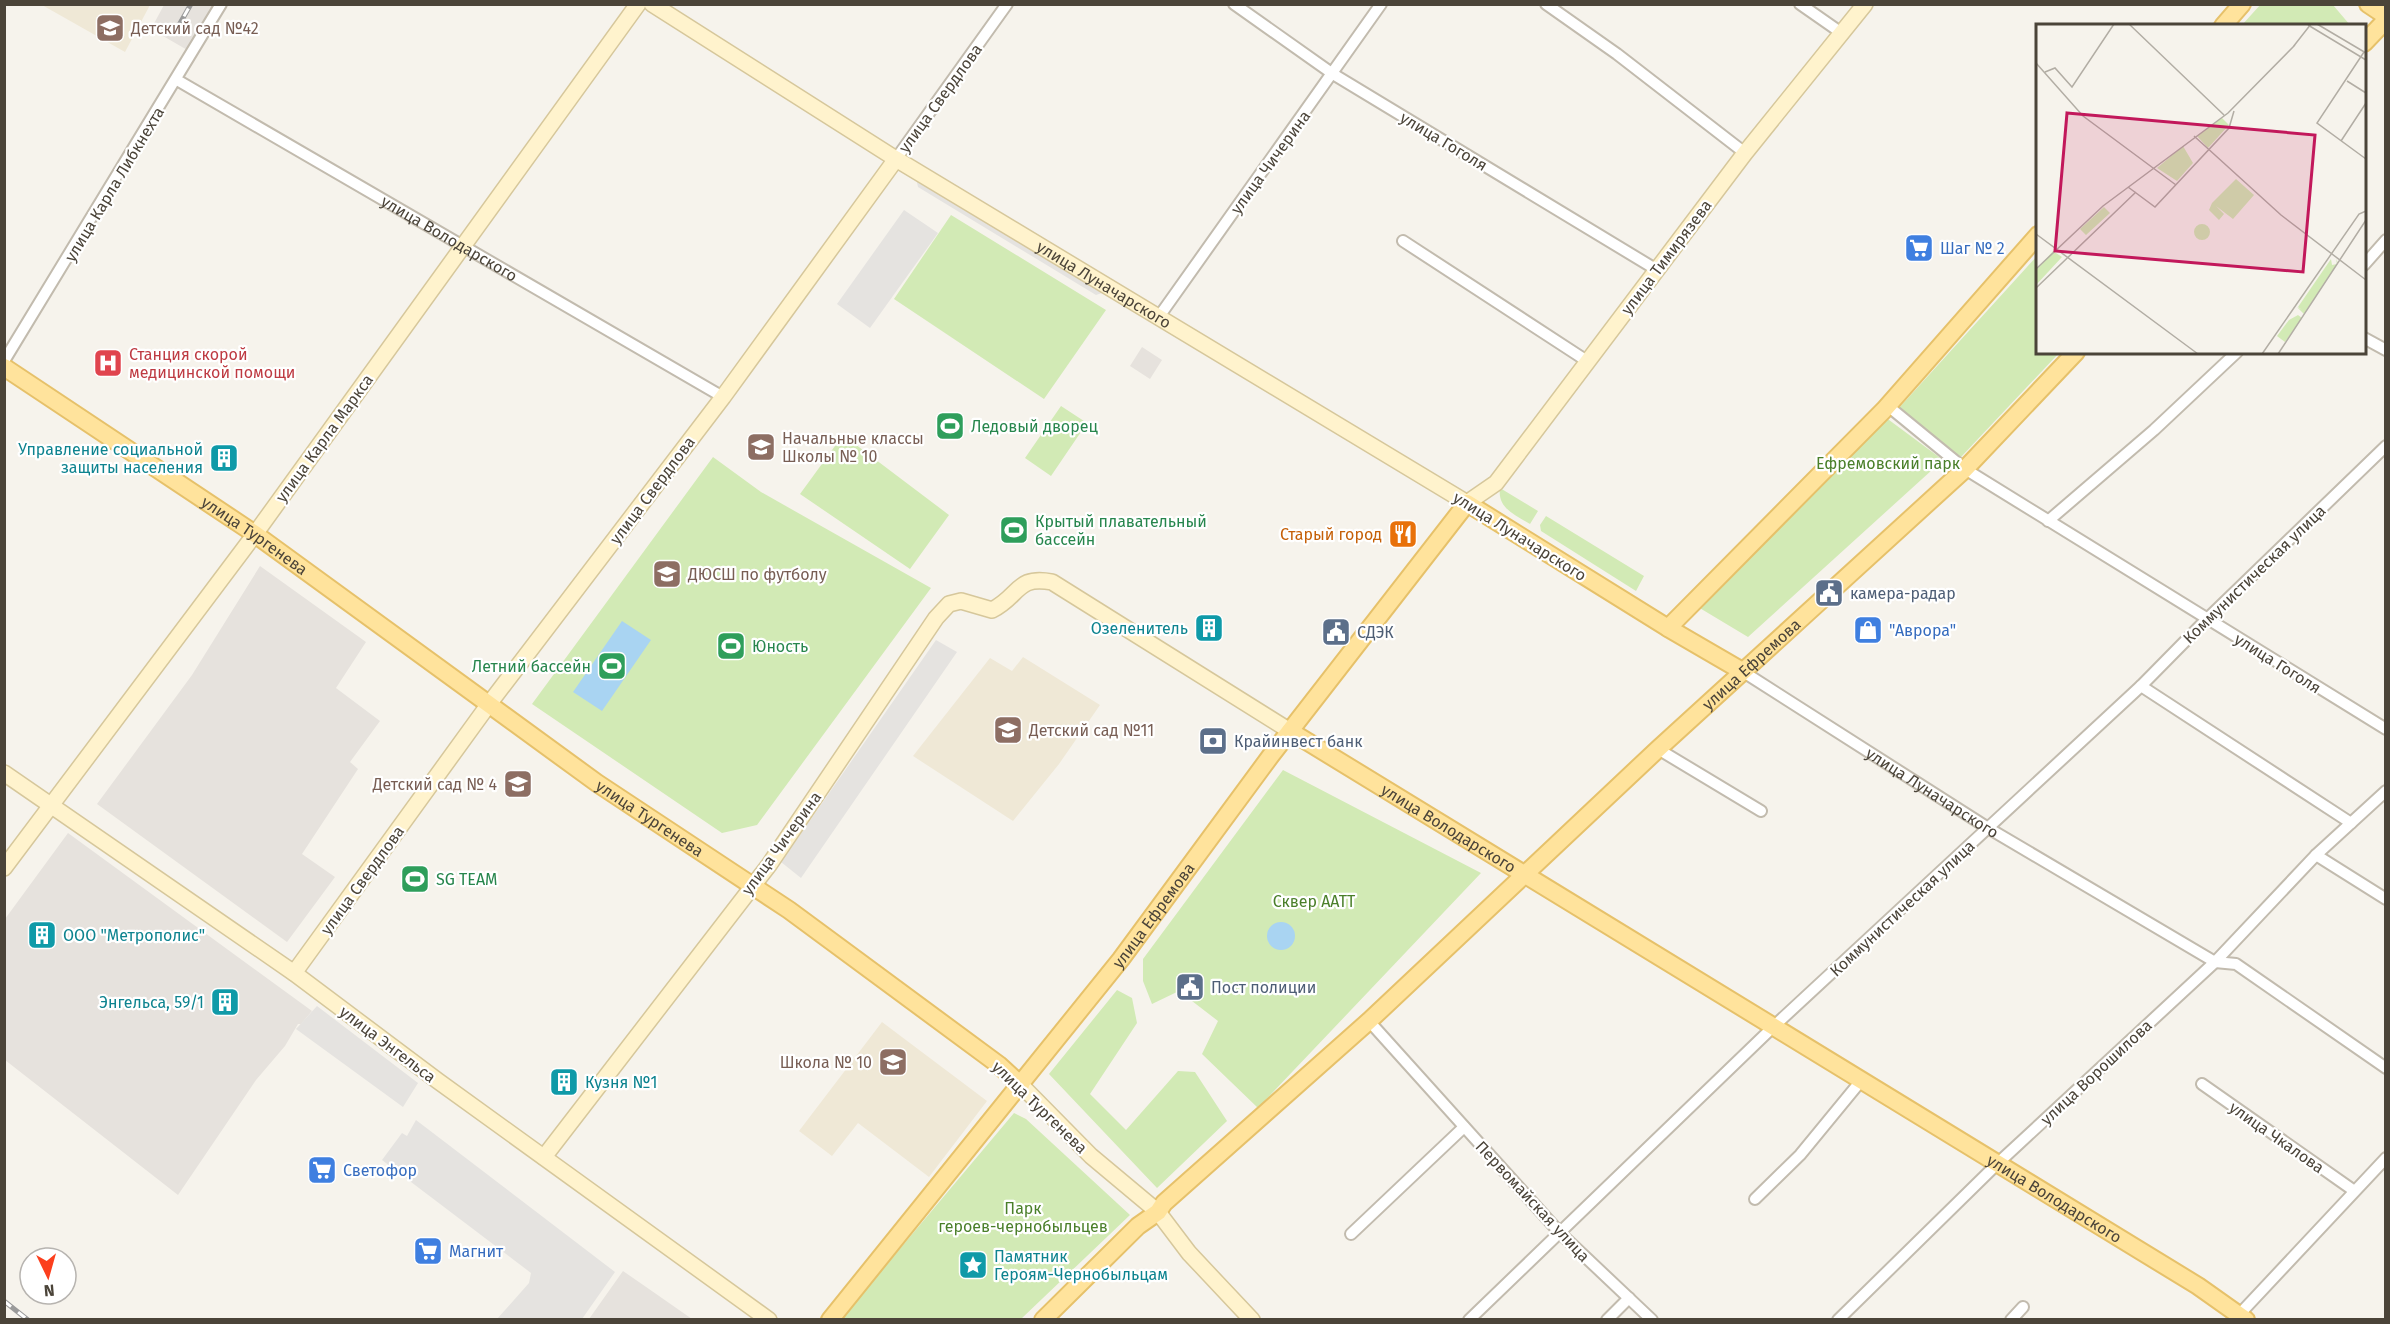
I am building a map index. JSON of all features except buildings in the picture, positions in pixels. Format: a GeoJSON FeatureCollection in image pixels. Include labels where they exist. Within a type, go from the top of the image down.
{"type":"FeatureCollection","features":[{"type":"Feature","properties":{"kind":"main road"},"geometry":{"type":"LineString","coordinates":[[2225,24],[2242,4]]}},
{"type":"Feature","properties":{"kind":"main road"},"geometry":{"type":"LineString","coordinates":[[2366,41],[2385,18],[2368,4]]}},
{"type":"Feature","properties":{"kind":"main road"},"geometry":{"type":"LineString","coordinates":[[1668,628],[1888,406],[2036,236]]}},
{"type":"Feature","properties":{"kind":"main road","name":"улица Ефремова"},"geometry":{"type":"LineString","coordinates":[[1043,1320],[1138,1226],[1158,1212],[1164,1203],[1369,1021],[1742,671],[1965,469],[2074,354]]}},
{"type":"Feature","properties":{"kind":"main road","name":"улица Тургенева"},"geometry":{"type":"LineString","coordinates":[[4,367],[255,534],[597,783],[751,885],[875,972],[1021,1085]]}},
{"type":"Feature","properties":{"kind":"main road","name":"улица Луначарского"},"geometry":{"type":"LineString","coordinates":[[1467,504],[1742,671]]}},
{"type":"Feature","properties":{"kind":"main road","name":"улица Ефремова"},"geometry":{"type":"LineString","coordinates":[[830,1320],[1121,959],[1290,731],[1467,504]]}},
{"type":"Feature","properties":{"kind":"main road","name":"улица Володарского"},"geometry":{"type":"LineString","coordinates":[[1290,731],[1997,1164],[2240,1318]]}},
{"type":"Feature","properties":{"kind":"street","name":"улица Карла Либкнехта"},"geometry":{"type":"LineString","coordinates":[[4,361],[177,80],[221,4]]}},
{"type":"Feature","properties":{"kind":"street","name":"улица Карла Маркса"},"geometry":{"type":"LineString","coordinates":[[4,868],[255,534],[638,4]]}},
{"type":"Feature","properties":{"kind":"street","name":"улица Луначарского"},"geometry":{"type":"LineString","coordinates":[[652,4],[896,159],[1467,504]]}},
{"type":"Feature","properties":{"kind":"street","name":"улица Свердлова"},"geometry":{"type":"LineString","coordinates":[[294,973],[489,704],[723,397],[1007,4]]}},
{"type":"Feature","properties":{"kind":"street","name":"улица Гоголя"},"geometry":{"type":"LineString","coordinates":[[1234,4],[1333,74],[1657,270]]}},
{"type":"Feature","properties":{"kind":"street","name":"улица Чичерина"},"geometry":{"type":"LineString","coordinates":[[1158,318],[1381,4]]}},
{"type":"Feature","properties":{"kind":"street"},"geometry":{"type":"LineString","coordinates":[[1546,4],[1617,54],[1745,153]]}},
{"type":"Feature","properties":{"kind":"street"},"geometry":{"type":"LineString","coordinates":[[1800,4],[1843,34]]}},
{"type":"Feature","properties":{"kind":"street","name":"улица Тимирязева"},"geometry":{"type":"LineString","coordinates":[[1467,504],[1496,483],[1745,153],[1865,4]]}},
{"type":"Feature","properties":{"kind":"street","name":"улица Володарского"},"geometry":{"type":"LineString","coordinates":[[177,80],[464,244],[723,397]]}},
{"type":"Feature","properties":{"kind":"street"},"geometry":{"type":"LineString","coordinates":[[2366,263],[2385,240]]}},
{"type":"Feature","properties":{"kind":"street"},"geometry":{"type":"LineString","coordinates":[[1403,241],[1587,361]]}},
{"type":"Feature","properties":{"kind":"street"},"geometry":{"type":"LineString","coordinates":[[2366,339],[2385,350]]}},
{"type":"Feature","properties":{"kind":"street"},"geometry":{"type":"LineString","coordinates":[[2048,520],[2154,430],[2235,354]]}},
{"type":"Feature","properties":{"kind":"street","name":"улица Гоголя"},"geometry":{"type":"LineString","coordinates":[[1888,406],[1965,469],[2385,729]]}},
{"type":"Feature","properties":{"kind":"street","name":"Коммунистическая улица"},"geometry":{"type":"LineString","coordinates":[[1469,1320],[1772,1028],[2141,686],[2385,446]]}},
{"type":"Feature","properties":{"kind":"street","name":"улица Володарского"},"geometry":{"type":"LineString","coordinates":[[1036,579],[1052,582],[1290,731]]}},
{"type":"Feature","properties":{"kind":"street","name":"улица Чичерина"},"geometry":{"type":"LineString","coordinates":[[544,1157],[751,885],[769,865],[936,618],[949,604],[961,601],[992,610],[1004,604],[1023,583],[1036,579]]}},
{"type":"Feature","properties":{"kind":"street","name":"улица Луначарского"},"geometry":{"type":"LineString","coordinates":[[1742,671],[1988,828],[2216,962],[2235,964],[2385,1068]]}},
{"type":"Feature","properties":{"kind":"street"},"geometry":{"type":"LineString","coordinates":[[2141,686],[2351,823]]}},
{"type":"Feature","properties":{"kind":"street"},"geometry":{"type":"LineString","coordinates":[[1658,749],[1761,811]]}},
{"type":"Feature","properties":{"kind":"street","name":"улица Энгельса"},"geometry":{"type":"LineString","coordinates":[[4,773],[294,973],[769,1320]]}},
{"type":"Feature","properties":{"kind":"street","name":"улица Ворошилова"},"geometry":{"type":"LineString","coordinates":[[1838,1320],[1997,1164],[2216,962],[2316,855],[2385,791]]}},
{"type":"Feature","properties":{"kind":"street"},"geometry":{"type":"LineString","coordinates":[[2316,855],[2385,899]]}},
{"type":"Feature","properties":{"kind":"street","name":"Первомайская улица"},"geometry":{"type":"LineString","coordinates":[[1369,1021],[1560,1233],[1652,1320]]}},
{"type":"Feature","properties":{"kind":"street"},"geometry":{"type":"LineString","coordinates":[[1755,1198],[1800,1155],[1860,1082]]}},
{"type":"Feature","properties":{"kind":"street","name":"улица Чкалова"},"geometry":{"type":"LineString","coordinates":[[2202,1084],[2353,1190]]}},
{"type":"Feature","properties":{"kind":"street","name":"улица Тургенева"},"geometry":{"type":"LineString","coordinates":[[1021,1085],[1091,1156],[1158,1212],[1189,1253],[1252,1320]]}},
{"type":"Feature","properties":{"kind":"street","name":"Первомайская улица"},"geometry":{"type":"LineString","coordinates":[[1352,1234],[1464,1127]]}},
{"type":"Feature","properties":{"kind":"street"},"geometry":{"type":"LineString","coordinates":[[2240,1318],[2353,1190],[2385,1158]]}},
{"type":"Feature","properties":{"kind":"street"},"geometry":{"type":"LineString","coordinates":[[1607,1320],[1629,1298]]}},
{"type":"Feature","properties":{"kind":"street"},"geometry":{"type":"LineString","coordinates":[[2011,1320],[2023,1307]]}},
{"type":"Feature","properties":{"kind":"shaded area","name":"Детский сад №42"},"geometry":{"type":"Polygon","coordinates":[[[150,4],[125,52],[42,5],[150,4]]]}},
{"type":"Feature","properties":{"kind":"shaded area"},"geometry":{"type":"Polygon","coordinates":[[[164,5],[216,5],[189,51],[151,29],[164,5]]]}},
{"type":"Feature","properties":{"kind":"shaded area"},"geometry":{"type":"Polygon","coordinates":[[[916,178],[1105,292],[1096,295],[918,187],[916,178]]]}},
{"type":"Feature","properties":{"kind":"shaded area"},"geometry":{"type":"Polygon","coordinates":[[[904,210],[938,233],[870,328],[837,304],[904,210]]]}},
{"type":"Feature","properties":{"kind":"shaded area"},"geometry":{"type":"Polygon","coordinates":[[[1142,347],[1162,360],[1150,379],[1130,366],[1142,347]]]}},
{"type":"Feature","properties":{"kind":"shaded area"},"geometry":{"type":"Polygon","coordinates":[[[260,566],[366,642],[336,688],[380,721],[350,762],[358,769],[302,854],[335,877],[287,942],[97,804],[192,675],[260,566]]]}},
{"type":"Feature","properties":{"kind":"shaded area"},"geometry":{"type":"Polygon","coordinates":[[[936,640],[957,652],[801,878],[781,862],[936,640]]]}},
{"type":"Feature","properties":{"kind":"shaded area","name":"Детский сад №11"},"geometry":{"type":"Polygon","coordinates":[[[1023,657],[1100,705],[1059,764],[1013,821],[913,756],[990,658],[1012,671],[1023,657]]]}},
{"type":"Feature","properties":{"kind":"shaded area"},"geometry":{"type":"Polygon","coordinates":[[[68,833],[312,1011],[301,1024],[298,1024],[285,1046],[256,1080],[178,1195],[5,1060],[5,919],[68,833]]]}},
{"type":"Feature","properties":{"kind":"shaded area"},"geometry":{"type":"Polygon","coordinates":[[[317,1006],[418,1083],[403,1107],[296,1029],[317,1006]]]}},
{"type":"Feature","properties":{"kind":"shaded area","name":"Школа № 10"},"geometry":{"type":"Polygon","coordinates":[[[882,1022],[987,1101],[929,1177],[858,1123],[832,1156],[799,1131],[882,1022]]]}},
{"type":"Feature","properties":{"kind":"shaded area"},"geometry":{"type":"Polygon","coordinates":[[[416,1120],[615,1272],[582,1319],[497,1319],[529,1283],[531,1273],[382,1160],[402,1133],[407,1136],[416,1120]]]}},
{"type":"Feature","properties":{"kind":"shaded area"},"geometry":{"type":"Polygon","coordinates":[[[623,1271],[649,1289],[692,1319],[589,1319],[623,1271]]]}},
{"type":"Feature","properties":{"kind":"green space"},"geometry":{"type":"Polygon","coordinates":[[[2261,4],[2333,5],[2349,24],[2243,24],[2261,4]]]}},
{"type":"Feature","properties":{"kind":"green space"},"geometry":{"type":"Polygon","coordinates":[[[951,215],[1106,310],[1044,399],[894,299],[951,215]]]}},
{"type":"Feature","properties":{"kind":"green space","name":"Ефремовский парк"},"geometry":{"type":"Polygon","coordinates":[[[2036,257],[2036,354],[2058,354],[1961,457],[1898,409],[2036,257]]]}},
{"type":"Feature","properties":{"kind":"green space"},"geometry":{"type":"Polygon","coordinates":[[[1061,406],[1087,423],[1051,476],[1025,458],[1061,406]]]}},
{"type":"Feature","properties":{"kind":"green space","name":"Ефремовский парк"},"geometry":{"type":"Polygon","coordinates":[[[1885,417],[1943,460],[1748,637],[1698,607],[1885,417]]]}},
{"type":"Feature","properties":{"kind":"green space"},"geometry":{"type":"Polygon","coordinates":[[[843,435],[949,515],[910,569],[800,494],[843,435]]]}},
{"type":"Feature","properties":{"kind":"green space","name":"Юность"},"geometry":{"type":"Polygon","coordinates":[[[713,457],[761,492],[931,588],[757,825],[722,833],[532,704],[713,457]]]}},
{"type":"Feature","properties":{"kind":"green space"},"geometry":{"type":"Polygon","coordinates":[[[1500,488],[1538,511],[1530,524],[1504,506],[1501,501],[1500,488]]]}},
{"type":"Feature","properties":{"kind":"green space"},"geometry":{"type":"Polygon","coordinates":[[[1546,516],[1644,576],[1636,591],[1541,531],[1540,525],[1546,516]]]}},
{"type":"Feature","properties":{"kind":"green space","name":"Сквер ААТТ"},"geometry":{"type":"Polygon","coordinates":[[[1283,770],[1481,873],[1258,1108],[1202,1054],[1218,1021],[1179,991],[1152,1004],[1143,981],[1143,959],[1283,770]]]}},
{"type":"Feature","properties":{"kind":"green space"},"geometry":{"type":"Polygon","coordinates":[[[1117,990],[1132,998],[1137,1023],[1090,1094],[1126,1130],[1178,1071],[1195,1072],[1227,1121],[1157,1188],[1049,1074],[1117,990]]]}},
{"type":"Feature","properties":{"kind":"green space","name":"Парк героев-чернобыльцев"},"geometry":{"type":"Polygon","coordinates":[[[1014,1113],[1026,1119],[1130,1215],[1021,1319],[840,1320],[1014,1113]]]}},
{"type":"Feature","properties":{"kind":"water","name":"Летний бассейн"},"geometry":{"type":"Polygon","coordinates":[[[622,621],[651,640],[602,711],[573,692],[622,621]]]}},
{"type":"Feature","properties":{"kind":"water"},"geometry":{"type":"Polygon","coordinates":[[[1281,922],[1291,926],[1295,936],[1291,946],[1281,950],[1271,946],[1267,936],[1271,926],[1281,922]]]}},
{"type":"Feature","properties":{"kind":"railway"},"geometry":{"type":"LineString","coordinates":[[175,32],[191,4]]}},
{"type":"Feature","properties":{"kind":"railway"},"geometry":{"type":"LineString","coordinates":[[4,1301],[28,1320]]}},
{"type":"Feature","properties":{"kind":"place","name":"Детский сад №42"},"geometry":{"type":"Point","coordinates":[110,28]}},
{"type":"Feature","properties":{"kind":"place","name":"Шаг № 2"},"geometry":{"type":"Point","coordinates":[1919,248]}},
{"type":"Feature","properties":{"kind":"place","name":"Станция скорой медицинской помощи"},"geometry":{"type":"Point","coordinates":[108,363]}},
{"type":"Feature","properties":{"kind":"place","name":"Ледовый дворец"},"geometry":{"type":"Point","coordinates":[950,426]}},
{"type":"Feature","properties":{"kind":"place","name":"Начальные классы Школы № 10"},"geometry":{"type":"Point","coordinates":[761,447]}},
{"type":"Feature","properties":{"kind":"place","name":"Управление социальной защиты населения"},"geometry":{"type":"Point","coordinates":[224,458]}},
{"type":"Feature","properties":{"kind":"place","name":"Крытый плавательный бассейн"},"geometry":{"type":"Point","coordinates":[1014,530]}},
{"type":"Feature","properties":{"kind":"place","name":"Старый город"},"geometry":{"type":"Point","coordinates":[1403,534]}},
{"type":"Feature","properties":{"kind":"place","name":"ДЮСШ по футболу"},"geometry":{"type":"Point","coordinates":[667,574]}},
{"type":"Feature","properties":{"kind":"place","name":"камера-радар"},"geometry":{"type":"Point","coordinates":[1829,593]}},
{"type":"Feature","properties":{"kind":"place","name":"Озеленитель"},"geometry":{"type":"Point","coordinates":[1209,628]}},
{"type":"Feature","properties":{"kind":"place","name":"\"Аврора\""},"geometry":{"type":"Point","coordinates":[1868,630]}},
{"type":"Feature","properties":{"kind":"place","name":"СДЭК"},"geometry":{"type":"Point","coordinates":[1336,632]}},
{"type":"Feature","properties":{"kind":"place","name":"Юность"},"geometry":{"type":"Point","coordinates":[731,646]}},
{"type":"Feature","properties":{"kind":"place","name":"Летний бассейн"},"geometry":{"type":"Point","coordinates":[612,666]}},
{"type":"Feature","properties":{"kind":"place","name":"Детский сад №11"},"geometry":{"type":"Point","coordinates":[1008,730]}},
{"type":"Feature","properties":{"kind":"place","name":"Крайинвест банк"},"geometry":{"type":"Point","coordinates":[1213,741]}},
{"type":"Feature","properties":{"kind":"place","name":"Детский сад № 4"},"geometry":{"type":"Point","coordinates":[518,784]}},
{"type":"Feature","properties":{"kind":"place","name":"SG TEAM"},"geometry":{"type":"Point","coordinates":[415,879]}},
{"type":"Feature","properties":{"kind":"place","name":"ООО \"Метрополис\""},"geometry":{"type":"Point","coordinates":[42,935]}},
{"type":"Feature","properties":{"kind":"place","name":"Пост полиции"},"geometry":{"type":"Point","coordinates":[1190,987]}},
{"type":"Feature","properties":{"kind":"place","name":"Энгельса, 59/1"},"geometry":{"type":"Point","coordinates":[225,1002]}},
{"type":"Feature","properties":{"kind":"place","name":"Школа № 10"},"geometry":{"type":"Point","coordinates":[893,1062]}},
{"type":"Feature","properties":{"kind":"place","name":"Кузня №1"},"geometry":{"type":"Point","coordinates":[564,1082]}},
{"type":"Feature","properties":{"kind":"place","name":"Светофор"},"geometry":{"type":"Point","coordinates":[322,1170]}},
{"type":"Feature","properties":{"kind":"place","name":"Магнит"},"geometry":{"type":"Point","coordinates":[428,1251]}},
{"type":"Feature","properties":{"kind":"place","name":"Памятник Героям-Чернобыльцам"},"geometry":{"type":"Point","coordinates":[973,1265]}}]}
